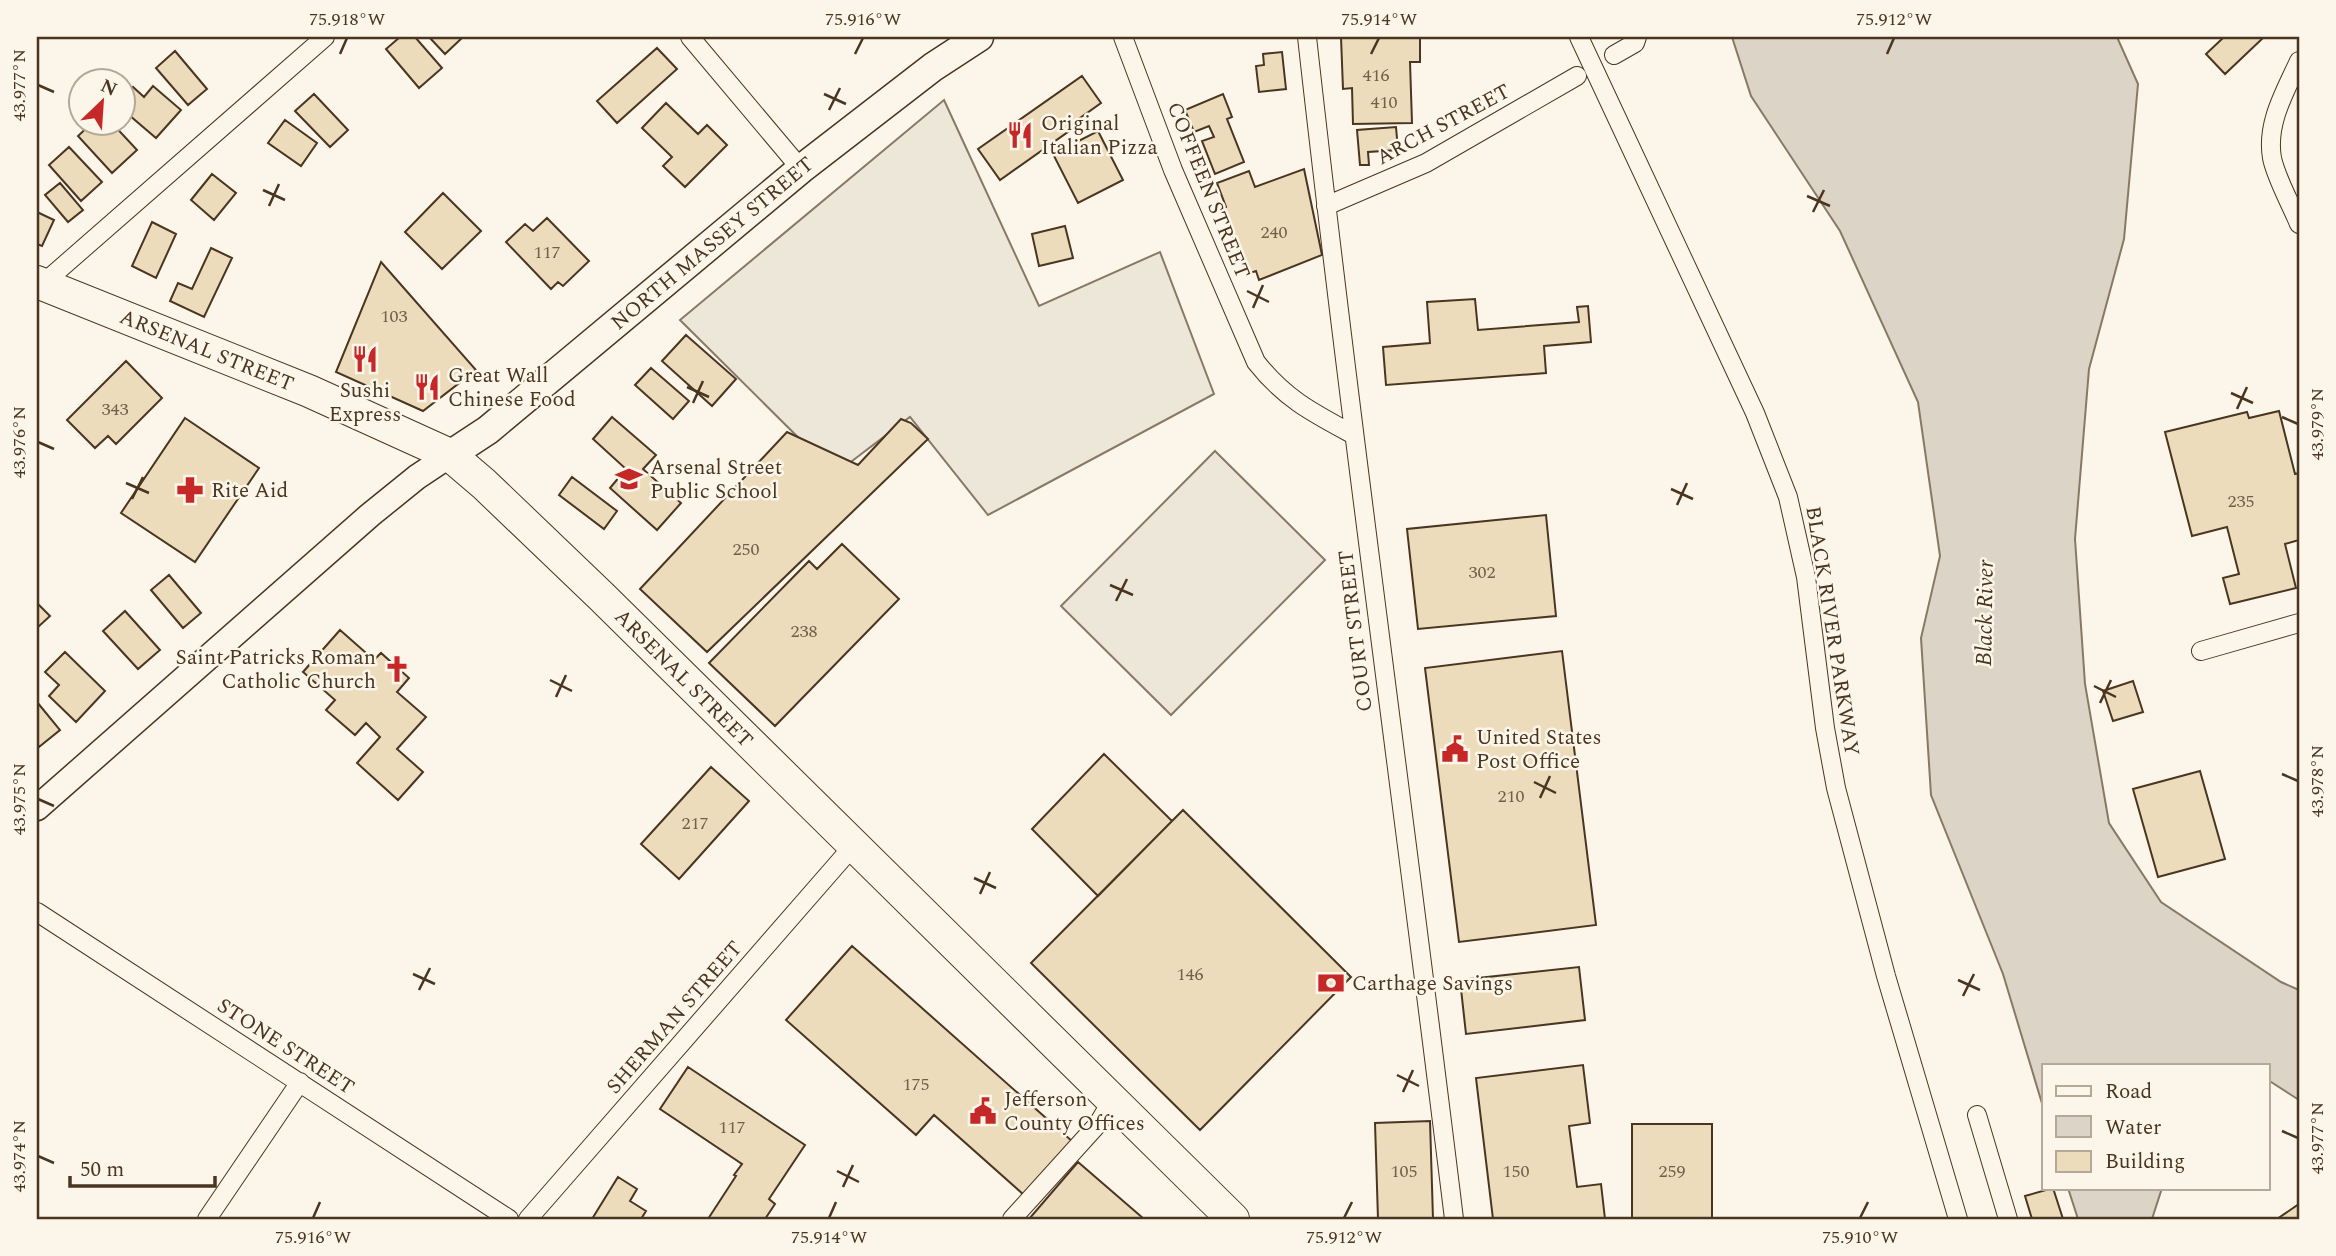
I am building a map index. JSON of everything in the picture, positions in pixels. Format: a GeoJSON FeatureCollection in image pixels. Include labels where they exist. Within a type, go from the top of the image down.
{"type":"FeatureCollection","features":[{"type":"Feature","properties":{"kind":"highway","name":"ARSENAL STREET"},"geometry":{"type":"LineString","coordinates":[[39,285],[297,386],[450,456],[484,484],[601,596],[1233,1219]]}},
{"type":"Feature","properties":{"kind":"main road","name":"NORTH MASSEY STREET"},"geometry":{"type":"LineString","coordinates":[[450,456],[488,430],[801,169],[933,67],[979,37]]}},
{"type":"Feature","properties":{"kind":"main road"},"geometry":{"type":"LineString","coordinates":[[37,808],[370,515],[417,477],[450,456]]}},
{"type":"Feature","properties":{"kind":"street"},"geometry":{"type":"LineString","coordinates":[[39,285],[325,37]]}},
{"type":"Feature","properties":{"kind":"street"},"geometry":{"type":"LineString","coordinates":[[690,37],[801,169]]}},
{"type":"Feature","properties":{"kind":"street","name":"COFFEEN STREET"},"geometry":{"type":"LineString","coordinates":[[1123,37],[1173,170],[1256,362],[1275,385],[1312,412],[1354,435]]}},
{"type":"Feature","properties":{"kind":"street","name":"COURT STREET"},"geometry":{"type":"LineString","coordinates":[[1307,37],[1325,206],[1387,709],[1424,969],[1454,1219]]}},
{"type":"Feature","properties":{"kind":"street","name":"BLACK RIVER PARKWAY"},"geometry":{"type":"LineString","coordinates":[[1579,37],[1755,413],[1788,497],[1806,577],[1825,728],[1836,788],[1886,976],[1958,1219]]}},
{"type":"Feature","properties":{"kind":"street"},"geometry":{"type":"LineString","coordinates":[[1614,55],[1635,43],[1637,37]]}},
{"type":"Feature","properties":{"kind":"street"},"geometry":{"type":"LineString","coordinates":[[2299,61],[2278,105],[2271,134],[2272,160],[2299,223]]}},
{"type":"Feature","properties":{"kind":"street","name":"ARCH STREET"},"geometry":{"type":"LineString","coordinates":[[1325,206],[1426,163],[1577,76]]}},
{"type":"Feature","properties":{"kind":"street"},"geometry":{"type":"LineString","coordinates":[[2201,651],[2299,623]]}},
{"type":"Feature","properties":{"kind":"street","name":"SHERMAN STREET"},"geometry":{"type":"LineString","coordinates":[[528,1219],[853,845]]}},
{"type":"Feature","properties":{"kind":"street","name":"STONE STREET"},"geometry":{"type":"LineString","coordinates":[[37,912],[509,1219]]}},
{"type":"Feature","properties":{"kind":"street"},"geometry":{"type":"LineString","coordinates":[[207,1219],[300,1082]]}},
{"type":"Feature","properties":{"kind":"street"},"geometry":{"type":"LineString","coordinates":[[1012,1219],[1098,1124],[1112,1100]]}},
{"type":"Feature","properties":{"kind":"street"},"geometry":{"type":"LineString","coordinates":[[1977,1115],[2007,1219]]}},
{"type":"Feature","properties":{"kind":"shaded area"},"geometry":{"type":"Polygon","coordinates":[[[944,100],[1039,306],[1160,252],[1214,394],[988,515],[910,417],[835,474],[680,320],[944,100]]]}},
{"type":"Feature","properties":{"kind":"shaded area"},"geometry":{"type":"Polygon","coordinates":[[[1215,451],[1325,560],[1171,715],[1061,606],[1215,451]]]}},
{"type":"Feature","properties":{"kind":"water","name":"Black River"},"geometry":{"type":"Polygon","coordinates":[[[1732,37],[2117,37],[2138,84],[2124,239],[2089,369],[2075,539],[2085,684],[2109,823],[2161,902],[2281,982],[2299,990],[2299,1100],[2270,1081],[2270,1064],[2042,1064],[2042,1103],[2003,974],[1931,795],[1921,638],[1940,556],[1918,402],[1840,231],[1751,96],[1732,37]]]}},
{"type":"Feature","properties":{"kind":"water"},"geometry":{"type":"Polygon","coordinates":[[[2069,1190],[2161,1190],[2152,1219],[2078,1219],[2069,1190]]]}},
{"type":"Feature","properties":{"kind":"building"},"geometry":{"type":"Polygon","coordinates":[[[400,37],[415,37],[442,68],[419,88],[386,49],[400,37]]]}},
{"type":"Feature","properties":{"kind":"building"},"geometry":{"type":"Polygon","coordinates":[[[429,37],[463,37],[445,54],[429,37]]]}},
{"type":"Feature","properties":{"kind":"building"},"geometry":{"type":"Polygon","coordinates":[[[1341,37],[1420,37],[1420,62],[1410,62],[1412,123],[1353,124],[1352,88],[1343,89],[1341,37]]]}},
{"type":"Feature","properties":{"kind":"building"},"geometry":{"type":"Polygon","coordinates":[[[2224,37],[2264,37],[2225,74],[2206,54],[2224,37]]]}},
{"type":"Feature","properties":{"kind":"building"},"geometry":{"type":"Polygon","coordinates":[[[657,48],[677,69],[617,123],[597,101],[657,48]]]}},
{"type":"Feature","properties":{"kind":"building"},"geometry":{"type":"Polygon","coordinates":[[[175,51],[207,89],[188,105],[156,68],[175,51]]]}},
{"type":"Feature","properties":{"kind":"building"},"geometry":{"type":"Polygon","coordinates":[[[1282,52],[1286,89],[1259,92],[1256,66],[1264,65],[1263,54],[1282,52]]]}},
{"type":"Feature","properties":{"kind":"building"},"geometry":{"type":"Polygon","coordinates":[[[1082,76],[1101,103],[1069,126],[1072,129],[1000,180],[978,149],[1082,76]]]}},
{"type":"Feature","properties":{"kind":"building"},"geometry":{"type":"Polygon","coordinates":[[[153,86],[181,110],[156,138],[136,121],[136,90],[144,97],[153,86]]]}},
{"type":"Feature","properties":{"kind":"building"},"geometry":{"type":"Polygon","coordinates":[[[314,94],[348,130],[330,147],[295,111],[314,94]]]}},
{"type":"Feature","properties":{"kind":"building"},"geometry":{"type":"Polygon","coordinates":[[[1223,94],[1232,117],[1227,119],[1244,162],[1215,174],[1202,141],[1214,137],[1209,126],[1194,132],[1185,110],[1223,94]]]}},
{"type":"Feature","properties":{"kind":"building"},"geometry":{"type":"Polygon","coordinates":[[[666,103],[698,134],[707,125],[727,145],[685,187],[663,166],[672,157],[642,128],[666,103]]]}},
{"type":"Feature","properties":{"kind":"building"},"geometry":{"type":"Polygon","coordinates":[[[285,120],[317,143],[301,166],[268,143],[285,120]]]}},
{"type":"Feature","properties":{"kind":"building"},"geometry":{"type":"Polygon","coordinates":[[[1396,127],[1398,150],[1368,152],[1369,165],[1360,165],[1357,130],[1396,127]]]}},
{"type":"Feature","properties":{"kind":"building"},"geometry":{"type":"Polygon","coordinates":[[[1098,131],[1123,180],[1078,203],[1053,154],[1098,131]]]}},
{"type":"Feature","properties":{"kind":"building"},"geometry":{"type":"Polygon","coordinates":[[[78,136],[124,136],[137,150],[112,173],[78,136]]]}},
{"type":"Feature","properties":{"kind":"building"},"geometry":{"type":"Polygon","coordinates":[[[69,147],[102,182],[81,201],[49,165],[69,147]]]}},
{"type":"Feature","properties":{"kind":"building"},"geometry":{"type":"Polygon","coordinates":[[[1304,169],[1322,255],[1259,280],[1256,271],[1247,274],[1223,208],[1226,207],[1217,183],[1249,171],[1255,187],[1304,169]]]}},
{"type":"Feature","properties":{"kind":"building"},"geometry":{"type":"Polygon","coordinates":[[[212,174],[236,193],[214,220],[191,200],[212,174]]]}},
{"type":"Feature","properties":{"kind":"building"},"geometry":{"type":"Polygon","coordinates":[[[60,183],[83,210],[68,222],[45,195],[60,183]]]}},
{"type":"Feature","properties":{"kind":"building"},"geometry":{"type":"Polygon","coordinates":[[[443,193],[481,231],[442,269],[405,232],[443,193]]]}},
{"type":"Feature","properties":{"kind":"building"},"geometry":{"type":"Polygon","coordinates":[[[37,212],[54,220],[42,246],[37,244],[37,212]]]}},
{"type":"Feature","properties":{"kind":"building"},"geometry":{"type":"Polygon","coordinates":[[[547,218],[589,261],[563,286],[558,282],[551,289],[506,242],[525,224],[533,231],[547,218]]]}},
{"type":"Feature","properties":{"kind":"building"},"geometry":{"type":"Polygon","coordinates":[[[152,222],[176,234],[156,278],[132,266],[152,222]]]}},
{"type":"Feature","properties":{"kind":"building"},"geometry":{"type":"Polygon","coordinates":[[[1065,226],[1073,258],[1039,266],[1032,234],[1065,226]]]}},
{"type":"Feature","properties":{"kind":"building"},"geometry":{"type":"Polygon","coordinates":[[[211,248],[232,258],[204,317],[170,301],[178,283],[192,289],[211,248]]]}},
{"type":"Feature","properties":{"kind":"building"},"geometry":{"type":"Polygon","coordinates":[[[381,262],[476,370],[423,411],[336,372],[381,262]]]}},
{"type":"Feature","properties":{"kind":"building"},"geometry":{"type":"Polygon","coordinates":[[[1475,299],[1478,330],[1579,322],[1577,307],[1588,306],[1591,342],[1544,346],[1546,373],[1386,385],[1383,347],[1430,343],[1427,302],[1475,299]]]}},
{"type":"Feature","properties":{"kind":"building"},"geometry":{"type":"Polygon","coordinates":[[[686,335],[736,379],[712,406],[662,361],[686,335]]]}},
{"type":"Feature","properties":{"kind":"building"},"geometry":{"type":"Polygon","coordinates":[[[126,361],[162,398],[116,444],[108,436],[95,448],[67,420],[126,361]]]}},
{"type":"Feature","properties":{"kind":"building"},"geometry":{"type":"Polygon","coordinates":[[[651,368],[689,401],[673,419],[635,385],[651,368]]]}},
{"type":"Feature","properties":{"kind":"building"},"geometry":{"type":"Polygon","coordinates":[[[2279,411],[2295,474],[2299,473],[2299,540],[2285,544],[2296,588],[2230,604],[2223,578],[2239,574],[2227,527],[2192,536],[2165,432],[2247,412],[2249,418],[2279,411]]]}},
{"type":"Feature","properties":{"kind":"building"},"geometry":{"type":"Polygon","coordinates":[[[612,417],[656,455],[643,469],[681,503],[657,530],[610,488],[626,469],[593,439],[612,417]]]}},
{"type":"Feature","properties":{"kind":"building","name":"Rite Aid"},"geometry":{"type":"Polygon","coordinates":[[[185,418],[259,468],[195,562],[121,513],[185,418]]]}},
{"type":"Feature","properties":{"kind":"building"},"geometry":{"type":"Polygon","coordinates":[[[901,419],[911,423],[928,439],[707,652],[640,589],[787,432],[858,465],[901,419]]]}},
{"type":"Feature","properties":{"kind":"building"},"geometry":{"type":"Polygon","coordinates":[[[572,477],[617,511],[604,529],[559,495],[572,477]]]}},
{"type":"Feature","properties":{"kind":"building"},"geometry":{"type":"Polygon","coordinates":[[[1546,515],[1556,616],[1418,629],[1407,529],[1546,515]]]}},
{"type":"Feature","properties":{"kind":"building"},"geometry":{"type":"Polygon","coordinates":[[[842,544],[899,599],[775,726],[709,663],[809,561],[817,569],[842,544]]]}},
{"type":"Feature","properties":{"kind":"building"},"geometry":{"type":"Polygon","coordinates":[[[169,575],[201,613],[183,628],[151,590],[169,575]]]}},
{"type":"Feature","properties":{"kind":"building"},"geometry":{"type":"Polygon","coordinates":[[[37,603],[50,616],[37,628],[37,603]]]}},
{"type":"Feature","properties":{"kind":"building"},"geometry":{"type":"Polygon","coordinates":[[[125,611],[160,650],[138,669],[103,631],[125,611]]]}},
{"type":"Feature","properties":{"kind":"building"},"geometry":{"type":"Polygon","coordinates":[[[340,630],[374,660],[381,653],[409,678],[397,692],[426,717],[397,749],[423,772],[398,800],[357,763],[380,737],[366,723],[355,735],[326,710],[335,700],[303,672],[340,630]]]}},
{"type":"Feature","properties":{"kind":"building"},"geometry":{"type":"Polygon","coordinates":[[[1562,651],[1596,925],[1459,942],[1425,668],[1562,651]]]}},
{"type":"Feature","properties":{"kind":"building"},"geometry":{"type":"Polygon","coordinates":[[[65,652],[105,691],[76,722],[49,696],[59,685],[45,672],[65,652]]]}},
{"type":"Feature","properties":{"kind":"building"},"geometry":{"type":"Polygon","coordinates":[[[2133,681],[2143,712],[2113,721],[2103,691],[2133,681]]]}},
{"type":"Feature","properties":{"kind":"building"},"geometry":{"type":"Polygon","coordinates":[[[37,702],[60,730],[39,747],[37,743],[37,702]]]}},
{"type":"Feature","properties":{"kind":"building"},"geometry":{"type":"Polygon","coordinates":[[[1104,754],[1172,821],[1098,896],[1032,829],[1104,754]]]}},
{"type":"Feature","properties":{"kind":"building"},"geometry":{"type":"Polygon","coordinates":[[[711,767],[749,801],[679,879],[641,844],[711,767]]]}},
{"type":"Feature","properties":{"kind":"building"},"geometry":{"type":"Polygon","coordinates":[[[2200,771],[2225,859],[2158,877],[2133,789],[2200,771]]]}},
{"type":"Feature","properties":{"kind":"building"},"geometry":{"type":"Polygon","coordinates":[[[1183,810],[1351,977],[1200,1130],[1031,963],[1183,810]]]}},
{"type":"Feature","properties":{"kind":"building"},"geometry":{"type":"Polygon","coordinates":[[[852,946],[1073,1142],[1024,1195],[934,1115],[916,1135],[786,1020],[852,946]]]}},
{"type":"Feature","properties":{"kind":"building"},"geometry":{"type":"Polygon","coordinates":[[[1579,967],[1585,1020],[1466,1034],[1460,980],[1579,967]]]}},
{"type":"Feature","properties":{"kind":"building"},"geometry":{"type":"Polygon","coordinates":[[[1583,1065],[1590,1123],[1569,1126],[1577,1187],[1601,1184],[1605,1219],[1493,1219],[1476,1078],[1583,1065]]]}},
{"type":"Feature","properties":{"kind":"building"},"geometry":{"type":"Polygon","coordinates":[[[688,1067],[805,1145],[769,1199],[775,1204],[765,1219],[708,1219],[742,1164],[660,1109],[688,1067]]]}},
{"type":"Feature","properties":{"kind":"building"},"geometry":{"type":"Polygon","coordinates":[[[1430,1121],[1433,1219],[1378,1219],[1375,1123],[1430,1121]]]}},
{"type":"Feature","properties":{"kind":"building"},"geometry":{"type":"Polygon","coordinates":[[[1632,1124],[1712,1124],[1712,1219],[1632,1218],[1632,1124]]]}},
{"type":"Feature","properties":{"kind":"building"},"geometry":{"type":"Polygon","coordinates":[[[1078,1162],[1144,1219],[1029,1219],[1078,1162]]]}},
{"type":"Feature","properties":{"kind":"building"},"geometry":{"type":"Polygon","coordinates":[[[618,1177],[637,1189],[630,1201],[646,1211],[641,1219],[592,1219],[618,1177]]]}},
{"type":"Feature","properties":{"kind":"building"},"geometry":{"type":"Polygon","coordinates":[[[2054,1190],[2063,1219],[2032,1219],[2025,1196],[2054,1190]]]}},
{"type":"Feature","properties":{"kind":"building"},"geometry":{"type":"Polygon","coordinates":[[[2299,1204],[2299,1219],[2277,1219],[2299,1204]]]}},
{"type":"Feature","properties":{"kind":"place","name":"Original Italian Pizza"},"geometry":{"type":"Point","coordinates":[1020,135]}},
{"type":"Feature","properties":{"kind":"place","name":"Sushi Express"},"geometry":{"type":"Point","coordinates":[365,359]}},
{"type":"Feature","properties":{"kind":"place","name":"Great Wall Chinese Food"},"geometry":{"type":"Point","coordinates":[427,387]}},
{"type":"Feature","properties":{"kind":"place","name":"Arsenal Street Public School"},"geometry":{"type":"Point","coordinates":[629,479]}},
{"type":"Feature","properties":{"kind":"place","name":"Rite Aid"},"geometry":{"type":"Point","coordinates":[190,490]}},
{"type":"Feature","properties":{"kind":"place","name":"Saint Patricks Roman Catholic Church"},"geometry":{"type":"Point","coordinates":[397,669]}},
{"type":"Feature","properties":{"kind":"place","name":"United States Post Office"},"geometry":{"type":"Point","coordinates":[1455,749]}},
{"type":"Feature","properties":{"kind":"place","name":"Carthage Savings"},"geometry":{"type":"Point","coordinates":[1331,983]}},
{"type":"Feature","properties":{"kind":"place","name":"Jefferson County Offices"},"geometry":{"type":"Point","coordinates":[983,1111]}}]}
